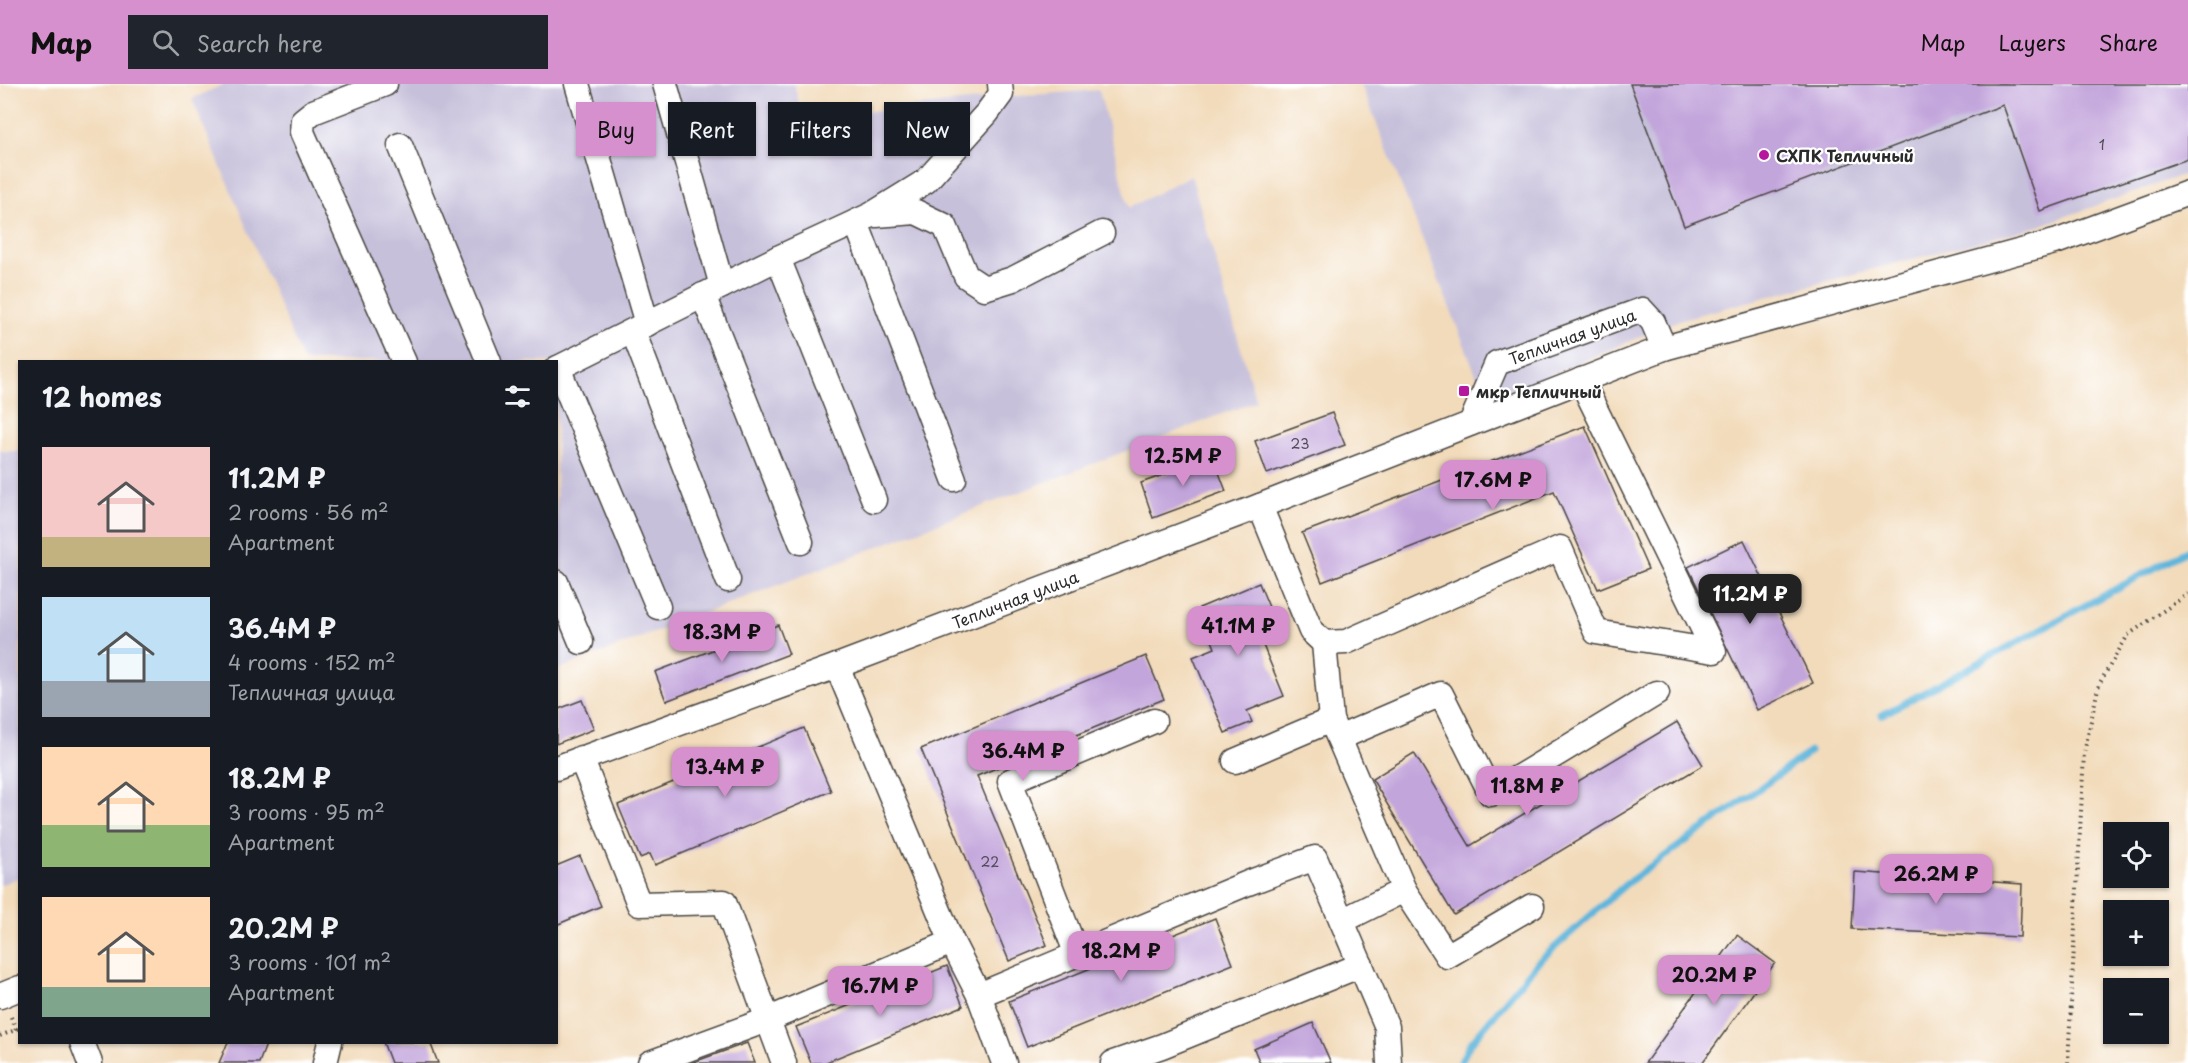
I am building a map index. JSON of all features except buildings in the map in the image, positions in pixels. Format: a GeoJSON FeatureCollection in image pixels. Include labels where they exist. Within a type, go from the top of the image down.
{"type":"FeatureCollection","features":[{"type":"Feature","properties":{"kind":"street"},"geometry":{"type":"LineString","coordinates":[[385,84],[314,112],[303,120],[302,132],[404,360]]}},
{"type":"Feature","properties":{"kind":"street"},"geometry":{"type":"LineString","coordinates":[[578,84],[640,328],[728,580]]}},
{"type":"Feature","properties":{"kind":"street"},"geometry":{"type":"LineString","coordinates":[[665,84],[713,291],[801,542]]}},
{"type":"Feature","properties":{"kind":"street"},"geometry":{"type":"LineString","coordinates":[[558,368],[863,218],[926,181],[987,113],[1001,94],[1000,84]]}},
{"type":"Feature","properties":{"kind":"street"},"geometry":{"type":"LineString","coordinates":[[400,145],[488,360]]}},
{"type":"Feature","properties":{"kind":"street"},"geometry":{"type":"LineString","coordinates":[[1664,348],[2058,241],[2188,193]]}},
{"type":"Feature","properties":{"kind":"street"},"geometry":{"type":"LineString","coordinates":[[863,218],[916,212],[945,226],[966,276],[984,288],[1013,279],[1102,233]]}},
{"type":"Feature","properties":{"kind":"street"},"geometry":{"type":"LineString","coordinates":[[863,218],[954,479]]}},
{"type":"Feature","properties":{"kind":"street"},"geometry":{"type":"LineString","coordinates":[[778,258],[874,500]]}},
{"type":"Feature","properties":{"kind":"street","name":"Тепличная улица"},"geometry":{"type":"LineString","coordinates":[[558,767],[837,666],[1260,506],[1664,348],[1653,322],[1642,310],[1497,363],[1471,423]]}},
{"type":"Feature","properties":{"kind":"street"},"geometry":{"type":"LineString","coordinates":[[558,370],[658,607]]}},
{"type":"Feature","properties":{"kind":"street"},"geometry":{"type":"LineString","coordinates":[[1260,506],[1311,631],[1324,642],[1346,642],[1560,548],[1596,632],[1714,651],[1581,380]]}},
{"type":"Feature","properties":{"kind":"street"},"geometry":{"type":"LineString","coordinates":[[558,587],[581,642]]}},
{"type":"Feature","properties":{"kind":"street"},"geometry":{"type":"LineString","coordinates":[[1324,642],[1335,729],[1404,890],[1447,956],[1532,906]]}},
{"type":"Feature","properties":{"kind":"street"},"geometry":{"type":"LineString","coordinates":[[837,666],[952,942],[979,995],[1004,1063]]}},
{"type":"Feature","properties":{"kind":"street"},"geometry":{"type":"LineString","coordinates":[[1235,761],[1441,694],[1491,794],[1657,693]]}},
{"type":"Feature","properties":{"kind":"street"},"geometry":{"type":"LineString","coordinates":[[1077,955],[1010,781],[1154,721]]}},
{"type":"Feature","properties":{"kind":"street"},"geometry":{"type":"LineString","coordinates":[[581,758],[639,903],[724,902],[784,1063]]}},
{"type":"Feature","properties":{"kind":"street"},"geometry":{"type":"LineString","coordinates":[[979,995],[1248,883],[1315,858],[1387,1027],[1389,1063]]}},
{"type":"Feature","properties":{"kind":"street"},"geometry":{"type":"LineString","coordinates":[[1342,921],[1404,890]]}},
{"type":"Feature","properties":{"kind":"street"},"geometry":{"type":"LineString","coordinates":[[650,1063],[767,1020],[952,942]]}},
{"type":"Feature","properties":{"kind":"street"},"geometry":{"type":"LineString","coordinates":[[1113,1063],[1165,1054],[1361,965]]}},
{"type":"Feature","properties":{"kind":"street"},"geometry":{"type":"LineString","coordinates":[[0,996],[18,989]]}},
{"type":"Feature","properties":{"kind":"street"},"geometry":{"type":"LineString","coordinates":[[83,1044],[90,1063]]}},
{"type":"Feature","properties":{"kind":"street"},"geometry":{"type":"LineString","coordinates":[[325,1063],[330,1044]]}},
{"type":"Feature","properties":{"kind":"path"},"geometry":{"type":"LineString","coordinates":[[2068,1063],[2084,753],[2099,684],[2127,635],[2188,594]]}},
{"type":"Feature","properties":{"kind":"path"},"geometry":{"type":"LineString","coordinates":[[0,1036],[18,1029]]}},
{"type":"Feature","properties":{"kind":"shaded area"},"geometry":{"type":"Polygon","coordinates":[[[224,84],[794,84],[799,102],[768,102],[768,156],[872,156],[872,111],[884,110],[884,156],[970,156],[970,102],[959,102],[1099,90],[1129,208],[1191,175],[1256,401],[558,670],[558,360],[303,360],[192,99],[224,84]]]}},
{"type":"Feature","properties":{"kind":"shaded area"},"geometry":{"type":"Polygon","coordinates":[[[1361,84],[2188,84],[2188,173],[2036,227],[1682,319],[1487,402],[1361,84]]]}},
{"type":"Feature","properties":{"kind":"shaded area"},"geometry":{"type":"Polygon","coordinates":[[[0,451],[18,451],[18,878],[0,885],[0,451]]]}},
{"type":"Feature","properties":{"kind":"waterway"},"geometry":{"type":"LineString","coordinates":[[1882,715],[2188,550]]}},
{"type":"Feature","properties":{"kind":"waterway"},"geometry":{"type":"LineString","coordinates":[[1460,1063],[1470,1044],[1537,963],[1626,884],[1810,752]]}},
{"type":"Feature","properties":{"kind":"place","name":"СХПК Тепличный"},"geometry":{"type":"Point","coordinates":[1764,155]}},
{"type":"Feature","properties":{"kind":"place","name":"мкр Тепличный"},"geometry":{"type":"Point","coordinates":[1464,391]}}]}
